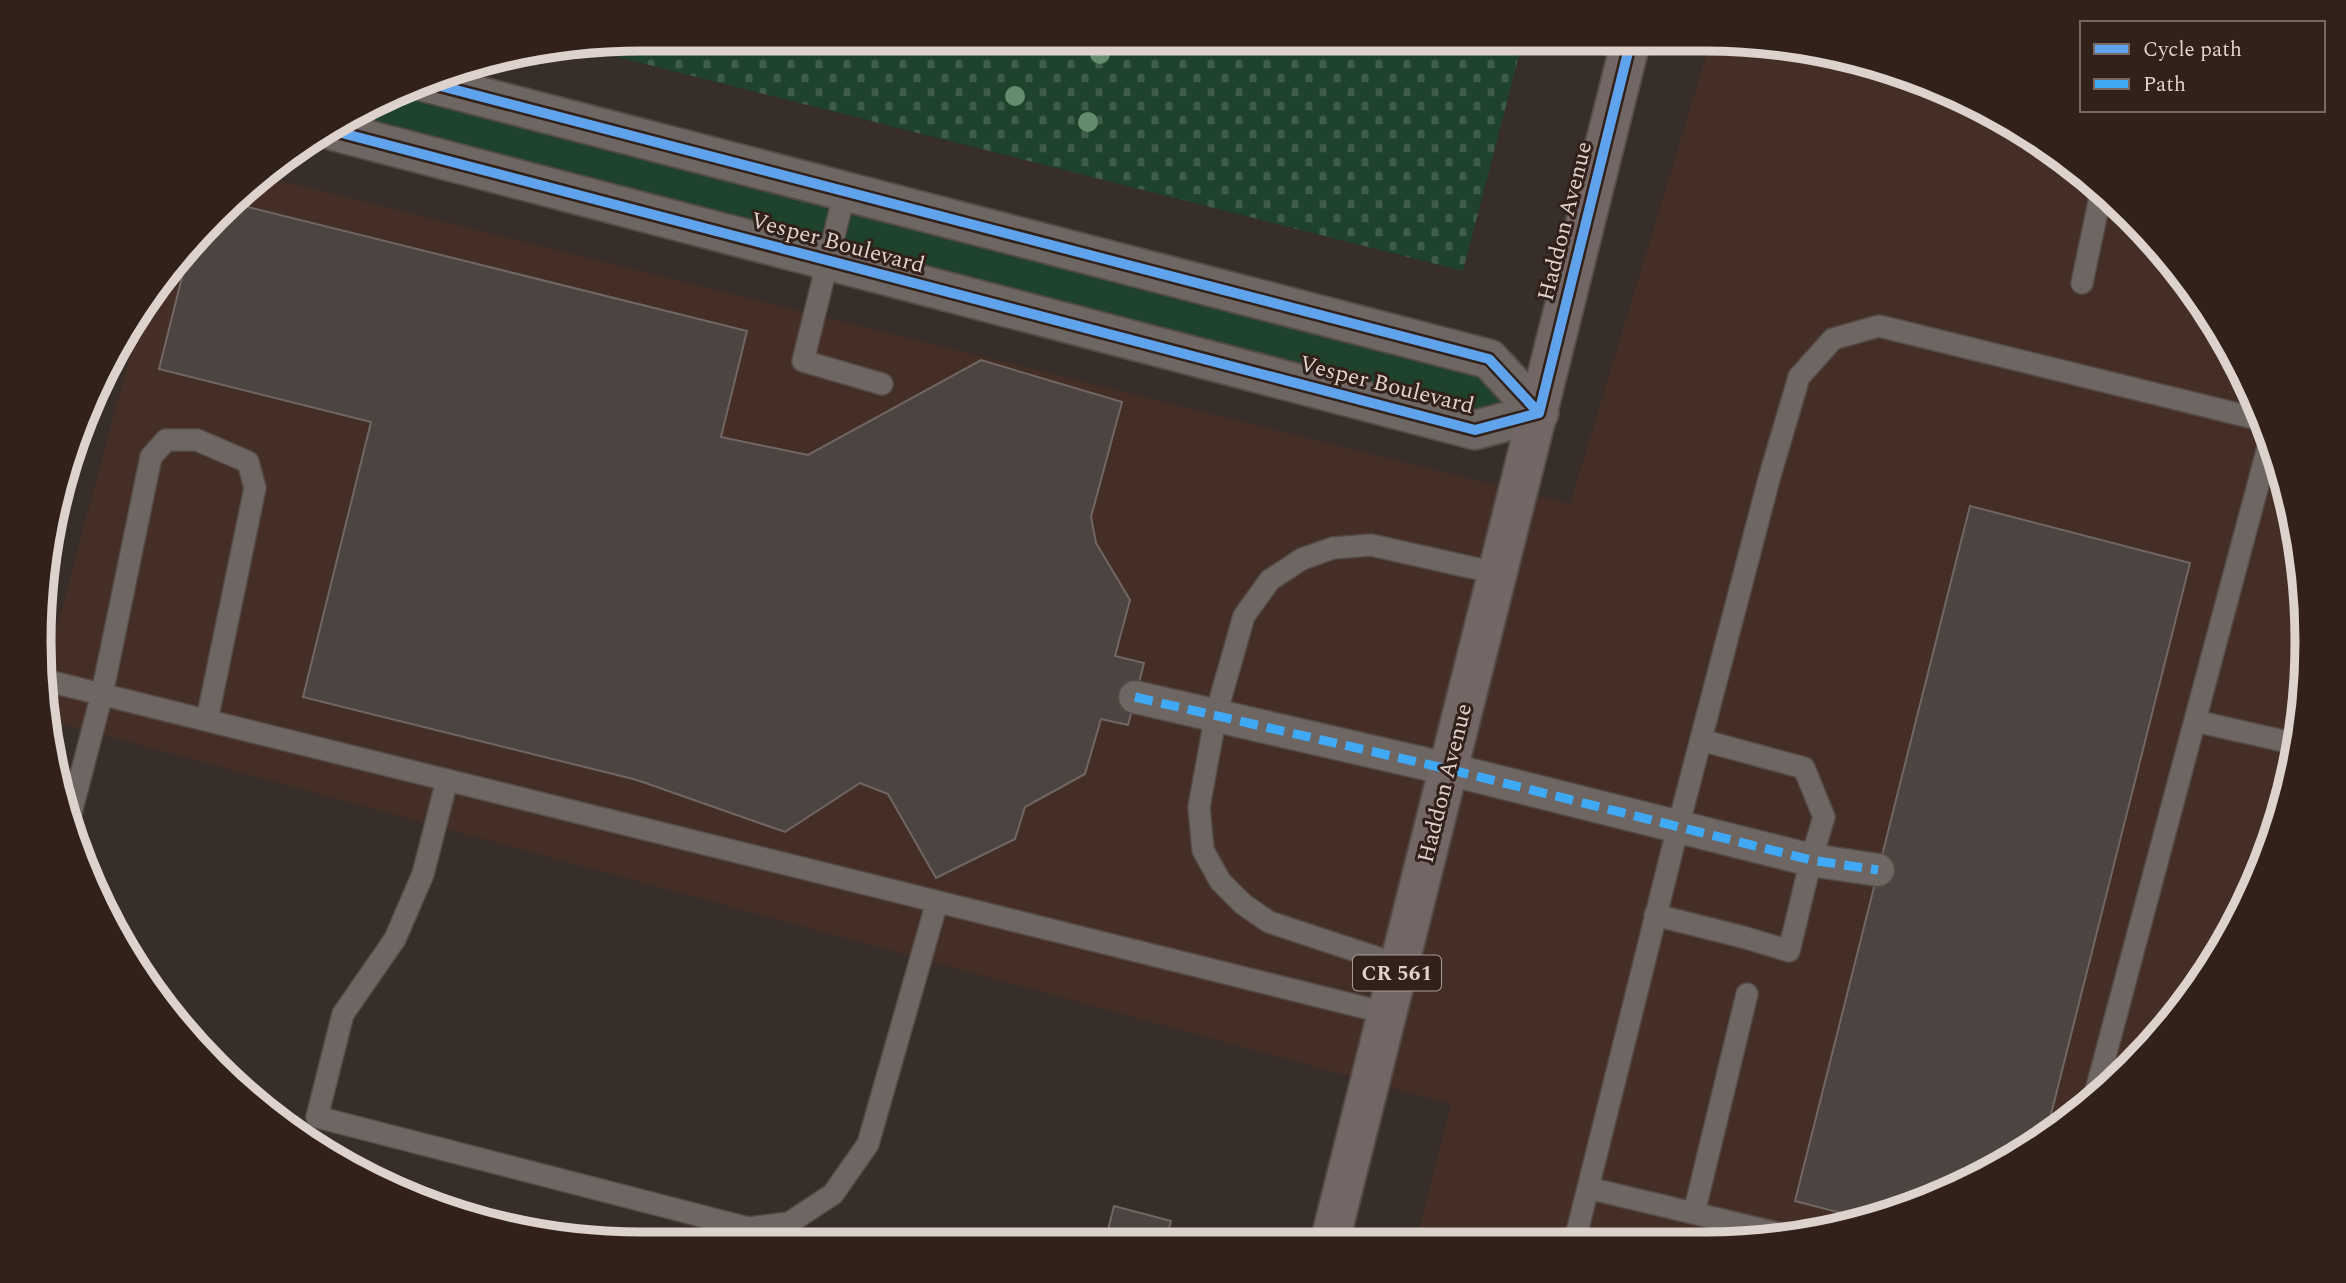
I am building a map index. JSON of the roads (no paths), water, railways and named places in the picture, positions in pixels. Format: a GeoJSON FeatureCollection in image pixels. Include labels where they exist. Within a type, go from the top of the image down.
{"type":"FeatureCollection","features":[{"type":"Feature","properties":{"kind":"main road","name":"Haddon Avenue"},"geometry":{"type":"LineString","coordinates":[[1332,1232],[1628,51]]}},
{"type":"Feature","properties":{"kind":"street","name":"Vesper Boulevard"},"geometry":{"type":"LineString","coordinates":[[341,133],[1475,430],[1539,413],[1489,359],[441,86]]}},
{"type":"Feature","properties":{"kind":"street"},"geometry":{"type":"LineString","coordinates":[[1135,697],[1448,769],[1811,860],[1878,870]]}},
{"type":"Feature","properties":{"kind":"lane"},"geometry":{"type":"LineString","coordinates":[[845,191],[803,361],[882,384]]}},
{"type":"Feature","properties":{"kind":"lane"},"geometry":{"type":"LineString","coordinates":[[2082,283],[2099,202]]}},
{"type":"Feature","properties":{"kind":"lane"},"geometry":{"type":"LineString","coordinates":[[1577,1232],[1700,740],[1769,479],[1800,377],[1833,340],[1879,326],[2251,417]]}},
{"type":"Feature","properties":{"kind":"lane"},"geometry":{"type":"LineString","coordinates":[[74,803],[102,694],[151,457],[166,440],[197,440],[248,462],[255,488],[207,720]]}},
{"type":"Feature","properties":{"kind":"lane"},"geometry":{"type":"LineString","coordinates":[[2098,1082],[2265,457]]}},
{"type":"Feature","properties":{"kind":"lane"},"geometry":{"type":"LineString","coordinates":[[1399,964],[1269,922],[1244,904],[1220,881],[1203,850],[1199,807],[1216,714],[1244,616],[1270,580],[1302,559],[1333,548],[1371,545],[1496,573]]}},
{"type":"Feature","properties":{"kind":"lane"},"geometry":{"type":"LineString","coordinates":[[52,683],[1386,1013]]}},
{"type":"Feature","properties":{"kind":"lane"},"geometry":{"type":"LineString","coordinates":[[2195,721],[2286,742]]}},
{"type":"Feature","properties":{"kind":"lane"},"geometry":{"type":"LineString","coordinates":[[1655,915],[1789,951],[1811,860],[1825,817],[1804,768],[1700,740]]}},
{"type":"Feature","properties":{"kind":"lane"},"geometry":{"type":"LineString","coordinates":[[447,780],[423,874],[395,939],[343,1014],[317,1117],[748,1228],[789,1223],[833,1194],[868,1144],[937,902]]}},
{"type":"Feature","properties":{"kind":"lane"},"geometry":{"type":"LineString","coordinates":[[1694,1213],[1747,995]]}},
{"type":"Feature","properties":{"kind":"lane"},"geometry":{"type":"LineString","coordinates":[[1588,1188],[1761,1229]]}}]}
